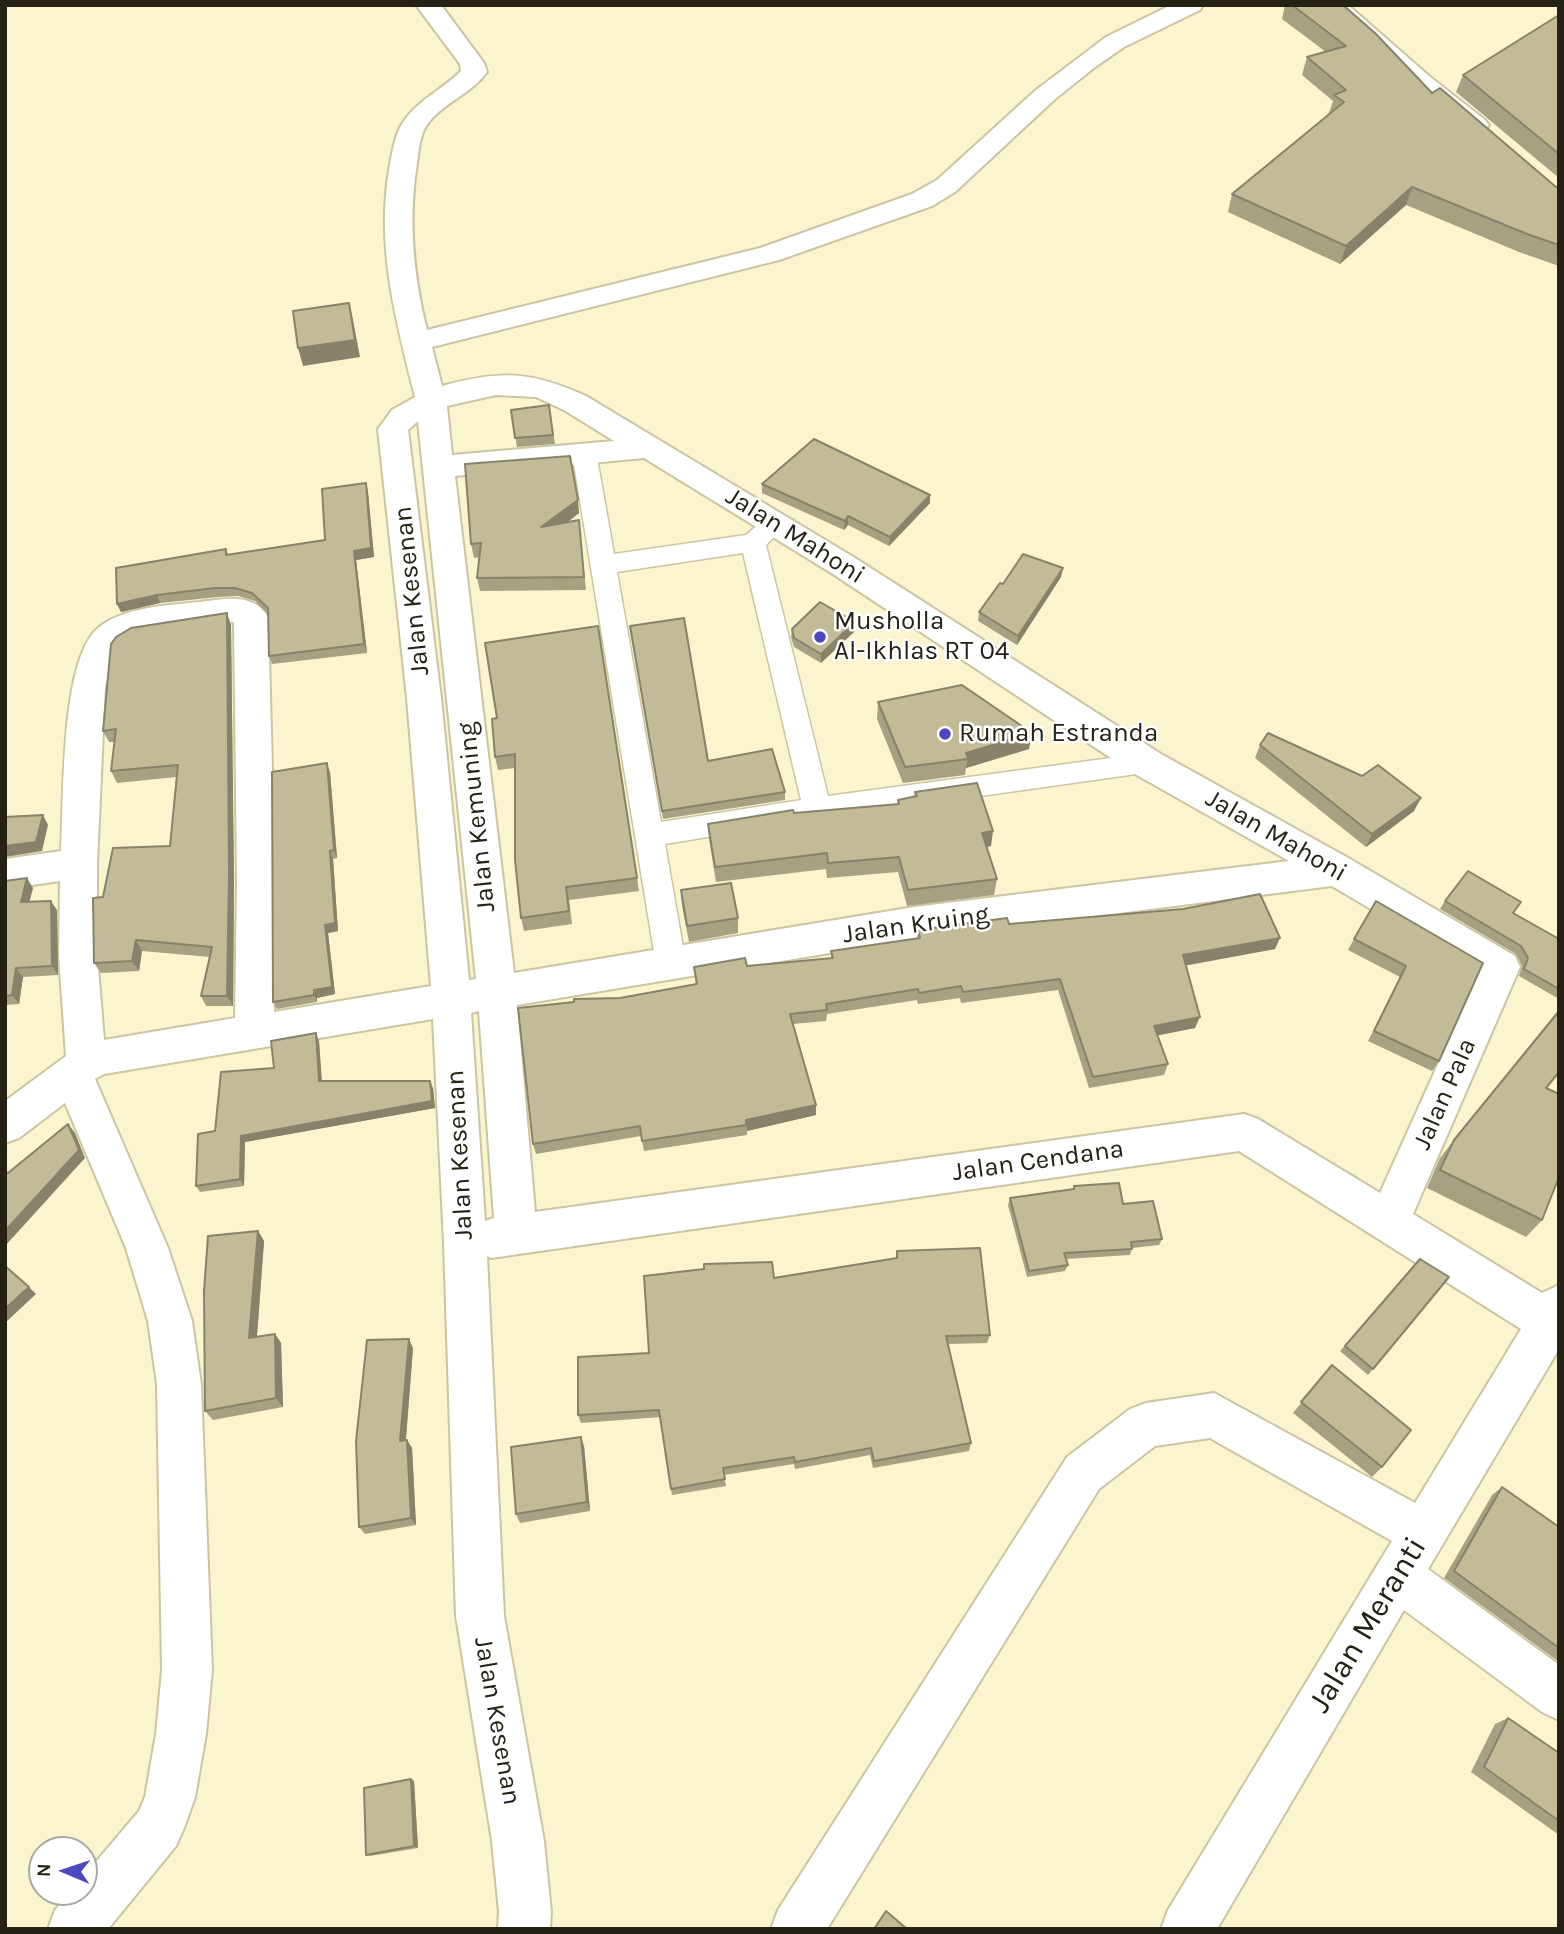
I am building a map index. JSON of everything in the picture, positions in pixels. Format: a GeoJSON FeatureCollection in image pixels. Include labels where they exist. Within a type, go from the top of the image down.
{"type":"FeatureCollection","features":[{"type":"Feature","properties":{"kind":"street","name":"Jalan Kemuning"},"geometry":{"type":"LineString","coordinates":[[428,5],[472,63],[474,72],[425,111],[414,125],[398,195],[396,240],[404,297],[431,401],[496,993],[516,1233]]}},
{"type":"Feature","properties":{"kind":"street"},"geometry":{"type":"LineString","coordinates":[[416,342],[769,254],[922,200],[946,186],[1045,95],[1086,62],[1115,42],[1192,5]]}},
{"type":"Feature","properties":{"kind":"street"},"geometry":{"type":"LineString","coordinates":[[1333,5],[1420,81],[1494,139]]}},
{"type":"Feature","properties":{"kind":"street","name":"Jalan Mahoni"},"geometry":{"type":"LineString","coordinates":[[431,401],[498,385],[532,386],[575,403],[645,448],[708,482],[764,533],[1148,764],[1337,870],[1501,967]]}},
{"type":"Feature","properties":{"kind":"street","name":"Jalan Kesenan"},"geometry":{"type":"LineString","coordinates":[[431,401],[398,421],[393,429],[424,698],[451,998],[465,1243],[480,1616],[518,1841],[526,1912],[524,1929]]}},
{"type":"Feature","properties":{"kind":"street"},"geometry":{"type":"LineString","coordinates":[[437,467],[645,448]]}},
{"type":"Feature","properties":{"kind":"street"},"geometry":{"type":"LineString","coordinates":[[584,452],[671,964]]}},
{"type":"Feature","properties":{"kind":"street"},"geometry":{"type":"LineString","coordinates":[[602,565],[764,533],[817,808]]}},
{"type":"Feature","properties":{"kind":"street"},"geometry":{"type":"LineString","coordinates":[[74,1929],[158,1828],[172,1784],[181,1734],[187,1670],[179,1384],[170,1321],[147,1248],[79,1069],[79,864],[89,687],[98,653],[108,638],[127,626],[188,615],[239,611],[251,617],[256,871],[254,1031]]}},
{"type":"Feature","properties":{"kind":"street"},"geometry":{"type":"LineString","coordinates":[[648,835],[817,808],[1148,764]]}},
{"type":"Feature","properties":{"kind":"street"},"geometry":{"type":"LineString","coordinates":[[5,874],[79,864]]}},
{"type":"Feature","properties":{"kind":"street","name":"Jalan Kruing"},"geometry":{"type":"LineString","coordinates":[[79,1069],[104,1057],[914,923],[1337,870]]}},
{"type":"Feature","properties":{"kind":"street","name":"Jalan Pala"},"geometry":{"type":"LineString","coordinates":[[1388,1222],[1501,967]]}},
{"type":"Feature","properties":{"kind":"street"},"geometry":{"type":"LineString","coordinates":[[5,1125],[79,1069]]}},
{"type":"Feature","properties":{"kind":"street","name":"Jalan Cendana"},"geometry":{"type":"LineString","coordinates":[[465,1243],[516,1233],[1244,1132],[1388,1222],[1556,1319]]}},
{"type":"Feature","properties":{"kind":"street","name":"Jalan Meranti"},"geometry":{"type":"LineString","coordinates":[[1187,1929],[1423,1532],[1556,1319]]}},
{"type":"Feature","properties":{"kind":"street"},"geometry":{"type":"LineString","coordinates":[[797,1929],[1083,1473],[1146,1425],[1214,1415],[1423,1532]]}},
{"type":"Feature","properties":{"kind":"street"},"geometry":{"type":"LineString","coordinates":[[1398,1576],[1559,1695]]}},
{"type":"Feature","properties":{"kind":"building"},"geometry":{"type":"Polygon","coordinates":[[[1292,5],[1343,5],[1375,33],[1432,93],[1440,88],[1559,187],[1559,245],[1412,187],[1346,246],[1232,194],[1344,102],[1334,95],[1346,90],[1307,57],[1346,46],[1292,5]]]}},
{"type":"Feature","properties":{"kind":"building"},"geometry":{"type":"Polygon","coordinates":[[[1559,15],[1559,154],[1463,75],[1559,15]]]}},
{"type":"Feature","properties":{"kind":"building"},"geometry":{"type":"Polygon","coordinates":[[[349,303],[355,340],[298,348],[293,311],[349,303]]]}},
{"type":"Feature","properties":{"kind":"building"},"geometry":{"type":"Polygon","coordinates":[[[549,405],[553,435],[515,438],[511,410],[549,405]]]}},
{"type":"Feature","properties":{"kind":"building"},"geometry":{"type":"Polygon","coordinates":[[[814,439],[930,495],[890,537],[848,516],[845,521],[762,484],[814,439]]]}},
{"type":"Feature","properties":{"kind":"building"},"geometry":{"type":"Polygon","coordinates":[[[570,456],[578,500],[541,527],[579,520],[584,577],[477,578],[481,543],[471,544],[465,464],[570,456]]]}},
{"type":"Feature","properties":{"kind":"building"},"geometry":{"type":"Polygon","coordinates":[[[366,483],[371,548],[354,551],[364,644],[269,656],[268,608],[252,593],[235,588],[157,595],[117,604],[116,568],[226,549],[226,555],[325,540],[322,489],[366,483]]]}},
{"type":"Feature","properties":{"kind":"building"},"geometry":{"type":"Polygon","coordinates":[[[1023,554],[1063,568],[1018,636],[979,612],[1000,583],[1003,584],[1023,554]]]}},
{"type":"Feature","properties":{"kind":"building","name":"Musholla Al-Ikhlas RT 04"},"geometry":{"type":"Polygon","coordinates":[[[820,602],[855,622],[821,654],[794,638],[792,629],[820,602]]]}},
{"type":"Feature","properties":{"kind":"building"},"geometry":{"type":"Polygon","coordinates":[[[227,613],[227,996],[201,996],[212,947],[136,940],[132,961],[94,963],[93,898],[103,897],[113,848],[170,846],[178,765],[111,771],[116,729],[103,731],[111,644],[116,637],[131,628],[227,613]]]}},
{"type":"Feature","properties":{"kind":"building"},"geometry":{"type":"Polygon","coordinates":[[[684,618],[708,761],[772,749],[785,792],[662,811],[630,626],[684,618]]]}},
{"type":"Feature","properties":{"kind":"building"},"geometry":{"type":"Polygon","coordinates":[[[598,626],[637,878],[566,887],[569,911],[521,918],[515,860],[515,754],[495,757],[492,719],[497,718],[485,643],[598,626]]]}},
{"type":"Feature","properties":{"kind":"building","name":"Rumah Estranda"},"geometry":{"type":"Polygon","coordinates":[[[962,685],[1032,733],[966,753],[968,759],[905,767],[878,702],[962,685]]]}},
{"type":"Feature","properties":{"kind":"building"},"geometry":{"type":"Polygon","coordinates":[[[1268,733],[1362,776],[1378,765],[1421,798],[1372,834],[1260,745],[1268,733]]]}},
{"type":"Feature","properties":{"kind":"building"},"geometry":{"type":"Polygon","coordinates":[[[327,763],[334,850],[330,851],[335,923],[325,925],[332,987],[314,990],[314,995],[273,1002],[272,772],[327,763]]]}},
{"type":"Feature","properties":{"kind":"building"},"geometry":{"type":"Polygon","coordinates":[[[977,783],[993,831],[982,833],[997,879],[908,890],[899,857],[828,863],[827,853],[715,867],[708,824],[793,810],[794,813],[899,804],[898,800],[917,796],[915,792],[977,783]]]}},
{"type":"Feature","properties":{"kind":"building"},"geometry":{"type":"Polygon","coordinates":[[[43,815],[36,842],[5,846],[5,817],[43,815]]]}},
{"type":"Feature","properties":{"kind":"building"},"geometry":{"type":"Polygon","coordinates":[[[1468,871],[1521,902],[1513,913],[1559,939],[1559,989],[1524,969],[1528,958],[1521,946],[1445,901],[1468,871]]]}},
{"type":"Feature","properties":{"kind":"building"},"geometry":{"type":"Polygon","coordinates":[[[27,878],[21,902],[51,901],[52,966],[16,968],[12,995],[5,996],[5,881],[27,878]]]}},
{"type":"Feature","properties":{"kind":"building"},"geometry":{"type":"Polygon","coordinates":[[[731,883],[738,918],[687,926],[681,890],[731,883]]]}},
{"type":"Feature","properties":{"kind":"building"},"geometry":{"type":"Polygon","coordinates":[[[1260,894],[1280,938],[1183,955],[1200,1017],[1154,1026],[1168,1064],[1093,1077],[1060,979],[963,992],[961,986],[919,993],[918,989],[826,1004],[827,1010],[790,1014],[816,1105],[746,1120],[746,1125],[642,1141],[640,1126],[533,1144],[518,1008],[574,1002],[574,999],[620,998],[697,984],[694,967],[745,958],[747,966],[833,958],[831,951],[920,938],[918,930],[1007,918],[1009,924],[1183,909],[1260,894]]]}},
{"type":"Feature","properties":{"kind":"building"},"geometry":{"type":"Polygon","coordinates":[[[1376,901],[1483,963],[1439,1061],[1374,1031],[1406,966],[1354,939],[1376,901]]]}},
{"type":"Feature","properties":{"kind":"building"},"geometry":{"type":"Polygon","coordinates":[[[1559,1011],[1559,1072],[1546,1088],[1559,1094],[1559,1177],[1542,1220],[1440,1170],[1454,1140],[1559,1011]]]}},
{"type":"Feature","properties":{"kind":"building"},"geometry":{"type":"Polygon","coordinates":[[[316,1033],[319,1081],[430,1081],[432,1101],[241,1136],[240,1179],[196,1186],[198,1134],[215,1131],[221,1072],[274,1068],[271,1041],[316,1033]]]}},
{"type":"Feature","properties":{"kind":"building"},"geometry":{"type":"Polygon","coordinates":[[[68,1124],[79,1150],[5,1231],[5,1172],[8,1173],[68,1124]]]}},
{"type":"Feature","properties":{"kind":"building"},"geometry":{"type":"Polygon","coordinates":[[[1119,1183],[1123,1204],[1153,1201],[1162,1239],[1131,1242],[1132,1249],[1064,1253],[1068,1265],[1029,1271],[1010,1198],[1074,1189],[1074,1186],[1119,1183]]]}},
{"type":"Feature","properties":{"kind":"building"},"geometry":{"type":"Polygon","coordinates":[[[258,1231],[249,1338],[275,1334],[276,1398],[205,1411],[204,1291],[208,1236],[258,1231]]]}},
{"type":"Feature","properties":{"kind":"building"},"geometry":{"type":"Polygon","coordinates":[[[980,1248],[990,1335],[946,1336],[971,1443],[874,1461],[871,1448],[795,1462],[794,1457],[723,1468],[725,1479],[671,1489],[659,1410],[578,1415],[578,1357],[649,1353],[644,1276],[704,1269],[704,1264],[772,1262],[774,1278],[897,1258],[897,1251],[980,1248]]]}},
{"type":"Feature","properties":{"kind":"building"},"geometry":{"type":"Polygon","coordinates":[[[1420,1259],[1449,1277],[1373,1369],[1345,1346],[1420,1259]]]}},
{"type":"Feature","properties":{"kind":"building"},"geometry":{"type":"Polygon","coordinates":[[[5,1266],[29,1287],[5,1309],[5,1266]]]}},
{"type":"Feature","properties":{"kind":"building"},"geometry":{"type":"Polygon","coordinates":[[[409,1339],[400,1441],[407,1440],[411,1518],[359,1527],[356,1441],[367,1340],[409,1339]]]}},
{"type":"Feature","properties":{"kind":"building"},"geometry":{"type":"Polygon","coordinates":[[[1332,1365],[1411,1430],[1382,1467],[1301,1402],[1332,1365]]]}},
{"type":"Feature","properties":{"kind":"building"},"geometry":{"type":"Polygon","coordinates":[[[581,1437],[587,1502],[516,1514],[511,1447],[581,1437]]]}},
{"type":"Feature","properties":{"kind":"building"},"geometry":{"type":"Polygon","coordinates":[[[1502,1487],[1559,1527],[1559,1648],[1454,1571],[1502,1487]]]}},
{"type":"Feature","properties":{"kind":"building"},"geometry":{"type":"Polygon","coordinates":[[[1508,1718],[1559,1753],[1559,1821],[1484,1767],[1508,1718]]]}},
{"type":"Feature","properties":{"kind":"building"},"geometry":{"type":"Polygon","coordinates":[[[411,1779],[414,1846],[366,1855],[364,1788],[411,1779]]]}},
{"type":"Feature","properties":{"kind":"building"},"geometry":{"type":"Polygon","coordinates":[[[886,1911],[907,1929],[874,1929],[886,1911]]]}},
{"type":"Feature","properties":{"kind":"place","name":"Musholla Al-Ikhlas RT 04"},"geometry":{"type":"Point","coordinates":[820,637]}},
{"type":"Feature","properties":{"kind":"place","name":"Rumah Estranda"},"geometry":{"type":"Point","coordinates":[945,734]}}]}
